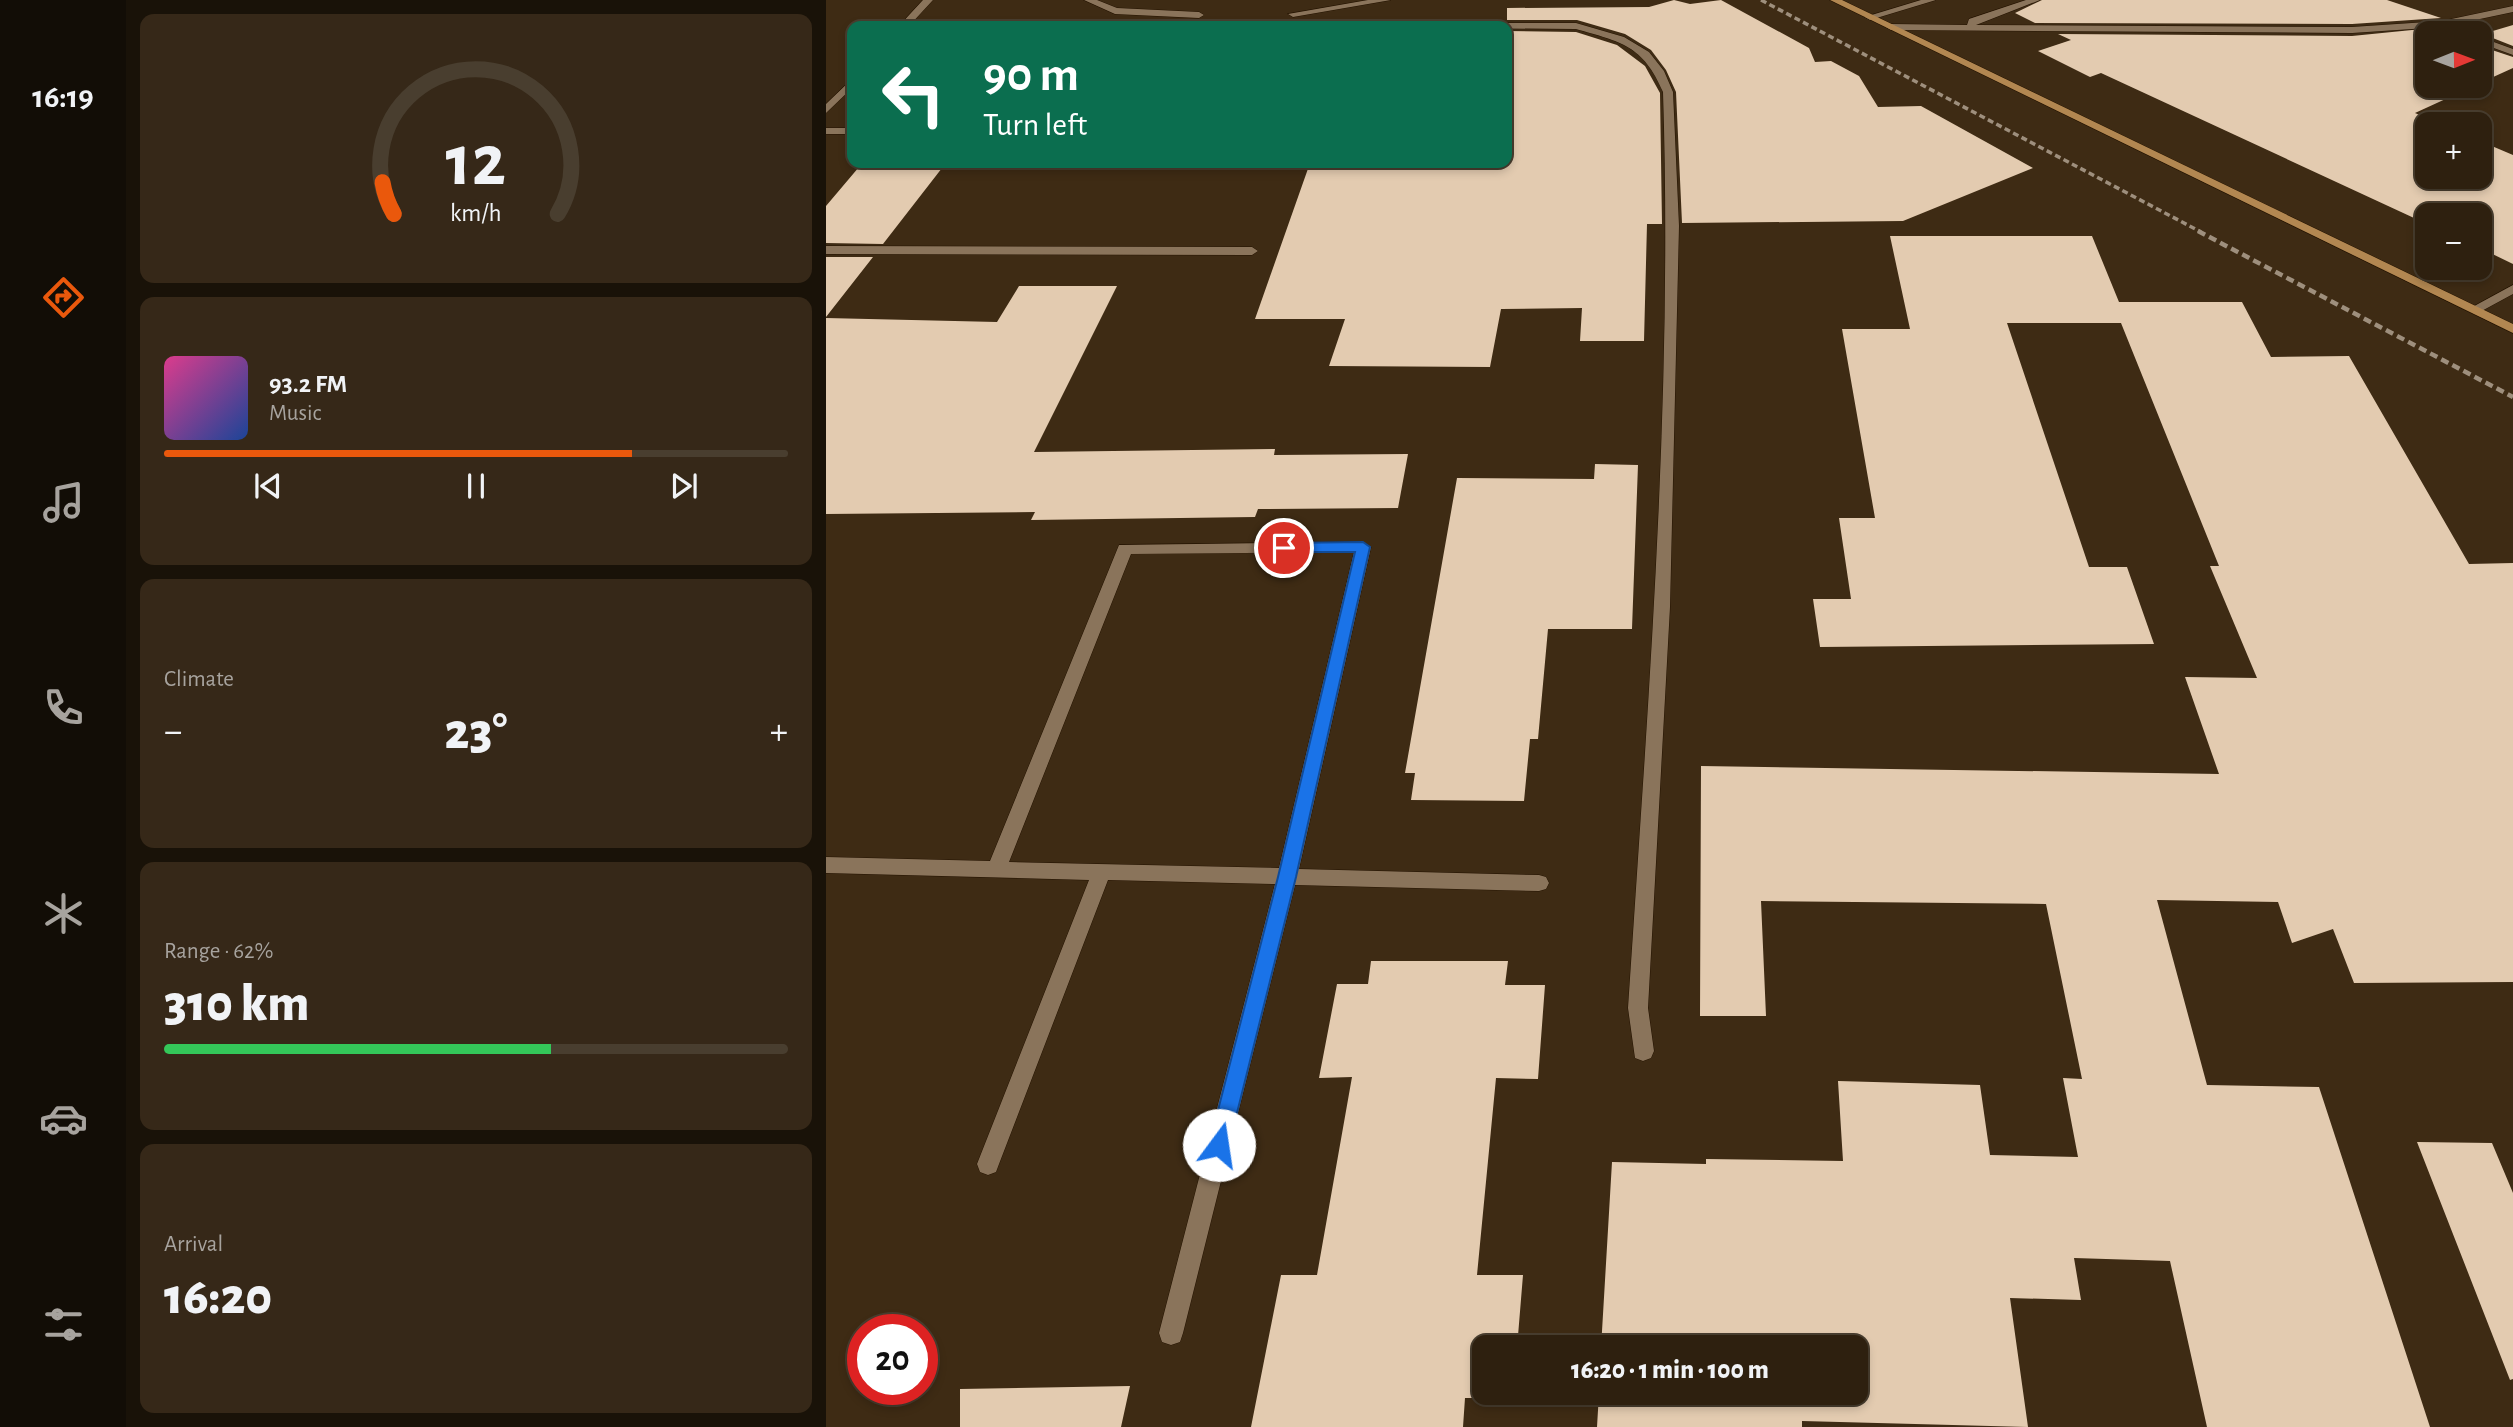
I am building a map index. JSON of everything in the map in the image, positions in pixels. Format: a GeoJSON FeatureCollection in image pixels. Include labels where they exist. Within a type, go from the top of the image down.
{"type":"FeatureCollection","features":[{"type":"Feature","properties":{"kind":"main road"},"geometry":{"type":"LineString","coordinates":[[1835,0],[2513,329]]}},
{"type":"Feature","properties":{"kind":"street"},"geometry":{"type":"LineString","coordinates":[[909,21],[928,0]]}},
{"type":"Feature","properties":{"kind":"street"},"geometry":{"type":"LineString","coordinates":[[1089,0],[1127,12],[1259,16],[1319,13],[1386,0]]}},
{"type":"Feature","properties":{"kind":"street"},"geometry":{"type":"LineString","coordinates":[[1870,17],[1931,0]]}},
{"type":"Feature","properties":{"kind":"street"},"geometry":{"type":"LineString","coordinates":[[1971,28],[1972,21],[2035,0]]}},
{"type":"Feature","properties":{"kind":"street"},"geometry":{"type":"LineString","coordinates":[[2456,21],[2513,9]]}},
{"type":"Feature","properties":{"kind":"street"},"geometry":{"type":"LineString","coordinates":[[1512,26],[1576,26],[1622,39],[1646,54],[1659,71],[1668,92],[1673,226],[1662,607],[1638,1007],[1643,1051]]}},
{"type":"Feature","properties":{"kind":"street"},"geometry":{"type":"LineString","coordinates":[[1891,27],[2352,30],[2415,26]]}},
{"type":"Feature","properties":{"kind":"street"},"geometry":{"type":"LineString","coordinates":[[2492,44],[2513,52]]}},
{"type":"Feature","properties":{"kind":"street"},"geometry":{"type":"LineString","coordinates":[[826,110],[847,87]]}},
{"type":"Feature","properties":{"kind":"street"},"geometry":{"type":"LineString","coordinates":[[826,131],[847,131]]}},
{"type":"Feature","properties":{"kind":"street"},"geometry":{"type":"LineString","coordinates":[[826,250],[1252,251]]}},
{"type":"Feature","properties":{"kind":"street"},"geometry":{"type":"LineString","coordinates":[[2473,310],[2513,289]]}},
{"type":"Feature","properties":{"kind":"street"},"geometry":{"type":"LineString","coordinates":[[997,869],[1125,549],[1363,547],[1287,877],[1171,1333]]}},
{"type":"Feature","properties":{"kind":"street"},"geometry":{"type":"LineString","coordinates":[[826,865],[1539,883]]}},
{"type":"Feature","properties":{"kind":"street"},"geometry":{"type":"LineString","coordinates":[[988,1164],[1101,873]]}},
{"type":"Feature","properties":{"kind":"building"},"geometry":{"type":"Polygon","coordinates":[[[1674,0],[1690,4],[1721,0],[1809,48],[1815,62],[1831,61],[1859,76],[1878,107],[1921,106],[2033,168],[1903,221],[1682,223],[1676,92],[1666,70],[1651,50],[1625,34],[1577,20],[1507,20],[1507,8],[1649,7],[1674,0]]]}},
{"type":"Feature","properties":{"kind":"building"},"geometry":{"type":"Polygon","coordinates":[[[2042,0],[2387,0],[2441,18],[2352,24],[2035,23],[2015,13],[2042,0]]]}},
{"type":"Feature","properties":{"kind":"building"},"geometry":{"type":"Polygon","coordinates":[[[2513,25],[2513,46],[2492,38],[2492,31],[2513,25]]]}},
{"type":"Feature","properties":{"kind":"building"},"geometry":{"type":"Polygon","coordinates":[[[2415,30],[2415,98],[2448,98],[2415,112],[2415,189],[2492,189],[2492,146],[2513,155],[2513,264],[2492,254],[2492,203],[2415,203],[2415,218],[2101,73],[2090,77],[2038,51],[2071,40],[2058,34],[2352,36],[2415,30]]]}},
{"type":"Feature","properties":{"kind":"building"},"geometry":{"type":"Polygon","coordinates":[[[1512,31],[1576,32],[1617,45],[1645,66],[1660,93],[1662,224],[1647,224],[1644,341],[1580,341],[1582,308],[1501,309],[1490,367],[1329,366],[1345,319],[1255,319],[1308,168],[1512,168],[1512,31]]]}},
{"type":"Feature","properties":{"kind":"building"},"geometry":{"type":"Polygon","coordinates":[[[2492,50],[2513,57],[2513,68],[2492,78],[2492,50]]]}},
{"type":"Feature","properties":{"kind":"building"},"geometry":{"type":"Polygon","coordinates":[[[858,168],[942,168],[883,244],[826,243],[826,206],[858,168]]]}},
{"type":"Feature","properties":{"kind":"building"},"geometry":{"type":"Polygon","coordinates":[[[1890,236],[2092,236],[2119,302],[2242,302],[2271,357],[2349,356],[2469,564],[2513,563],[2513,982],[2354,983],[2333,929],[2292,943],[2278,902],[2157,900],[2207,1085],[2319,1087],[2430,1427],[2207,1427],[2170,1261],[2074,1258],[2081,1300],[2010,1298],[2028,1427],[1802,1421],[1802,1427],[1597,1427],[1598,1405],[1868,1405],[1868,1335],[1602,1335],[1612,1162],[1706,1164],[1706,1159],[1843,1161],[1838,1081],[1980,1085],[1990,1155],[2078,1157],[2063,1078],[2082,1079],[2046,904],[1761,901],[1766,1016],[1700,1016],[1701,766],[2219,774],[2185,677],[2257,678],[2210,566],[2219,566],[2121,323],[2007,323],[2089,567],[2127,567],[2154,644],[1820,647],[1813,599],[1851,599],[1839,518],[1875,518],[1842,329],[1910,329],[1890,236]]]}},
{"type":"Feature","properties":{"kind":"building"},"geometry":{"type":"Polygon","coordinates":[[[826,257],[873,257],[826,317],[826,257]]]}},
{"type":"Feature","properties":{"kind":"building"},"geometry":{"type":"Polygon","coordinates":[[[1019,286],[1117,286],[1034,452],[1275,449],[1274,455],[1408,454],[1398,508],[1258,509],[1255,517],[1031,520],[1035,512],[826,514],[826,318],[997,322],[1019,286]]]}},
{"type":"Feature","properties":{"kind":"building"},"geometry":{"type":"Polygon","coordinates":[[[1595,464],[1638,465],[1632,629],[1548,629],[1538,739],[1530,739],[1524,801],[1411,800],[1415,773],[1405,773],[1457,478],[1594,479],[1595,464]]]}},
{"type":"Feature","properties":{"kind":"building"},"geometry":{"type":"Polygon","coordinates":[[[1371,961],[1508,961],[1505,985],[1545,985],[1538,1079],[1496,1078],[1477,1275],[1523,1275],[1518,1335],[1472,1335],[1472,1398],[1465,1398],[1463,1427],[1251,1427],[1281,1275],[1317,1275],[1352,1077],[1319,1078],[1337,984],[1368,984],[1371,961]]]}},
{"type":"Feature","properties":{"kind":"building"},"geometry":{"type":"Polygon","coordinates":[[[2417,1142],[2492,1143],[2513,1193],[2513,1379],[2510,1380],[2417,1142]]]}},
{"type":"Feature","properties":{"kind":"building"},"geometry":{"type":"Polygon","coordinates":[[[1130,1386],[1121,1427],[960,1427],[960,1389],[1130,1386]]]}},
{"type":"Feature","properties":{"kind":"railway"},"geometry":{"type":"LineString","coordinates":[[1761,0],[2201,232]]}},
{"type":"Feature","properties":{"kind":"railway"},"geometry":{"type":"LineString","coordinates":[[2198,231],[2513,397]]}},
{"type":"Feature","properties":{"kind":"route"},"geometry":{"type":"LineString","coordinates":[[1219,1145],[1287,877],[1363,547],[1284,548]]}}]}
